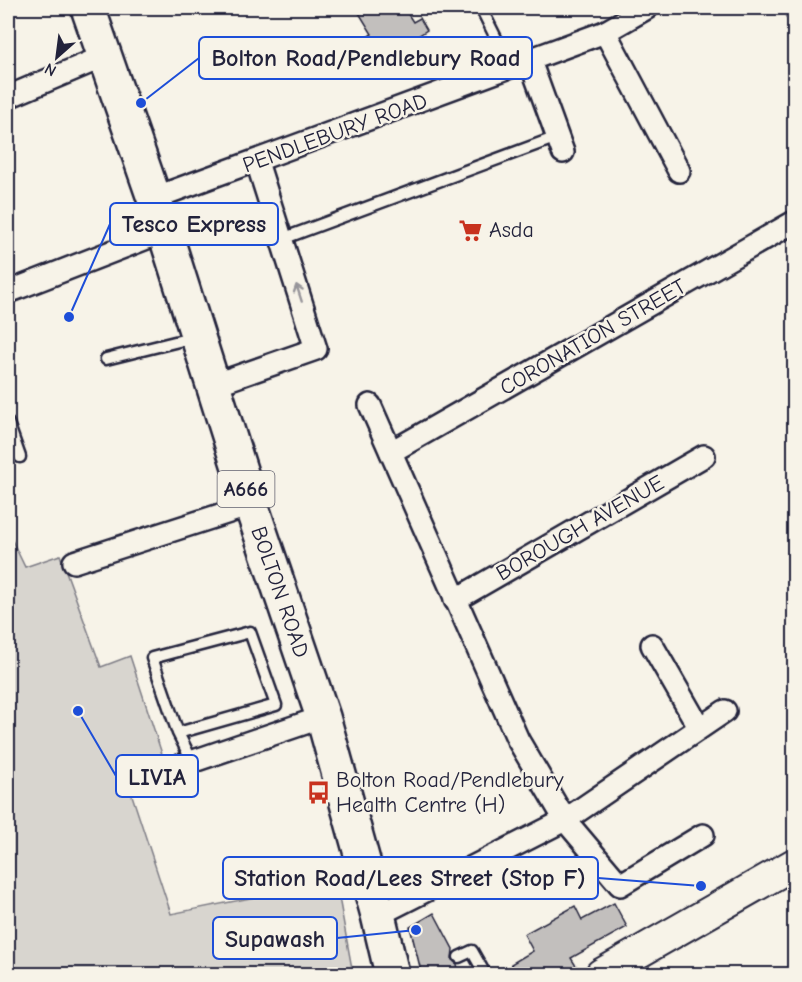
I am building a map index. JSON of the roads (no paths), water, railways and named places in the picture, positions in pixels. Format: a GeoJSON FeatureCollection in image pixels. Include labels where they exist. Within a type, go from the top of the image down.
{"type":"FeatureCollection","features":[{"type":"Feature","properties":{"kind":"main road","name":"BOLTON ROAD"},"geometry":{"type":"LineString","coordinates":[[88,8],[165,231],[251,505],[323,717],[378,915],[392,975]]}},
{"type":"Feature","properties":{"kind":"main road"},"geometry":{"type":"LineString","coordinates":[[601,975],[795,864]]}},
{"type":"Feature","properties":{"kind":"street","name":"PENDLEBURY ROAD"},"geometry":{"type":"LineString","coordinates":[[154,198],[520,65],[605,32],[647,8]]}},
{"type":"Feature","properties":{"kind":"street"},"geometry":{"type":"LineString","coordinates":[[605,32],[679,171]]}},
{"type":"Feature","properties":{"kind":"street"},"geometry":{"type":"LineString","coordinates":[[8,97],[105,56]]}},
{"type":"Feature","properties":{"kind":"street"},"geometry":{"type":"LineString","coordinates":[[520,65],[560,144]]}},
{"type":"Feature","properties":{"kind":"street"},"geometry":{"type":"LineString","coordinates":[[213,385],[316,349],[257,162]]}},
{"type":"Feature","properties":{"kind":"street","name":"CORONATION STREET"},"geometry":{"type":"LineString","coordinates":[[391,452],[795,222]]}},
{"type":"Feature","properties":{"kind":"street"},"geometry":{"type":"LineString","coordinates":[[8,292],[165,231]]}},
{"type":"Feature","properties":{"kind":"street"},"geometry":{"type":"LineString","coordinates":[[370,405],[454,600],[518,740],[566,820],[620,885],[703,835]]}},
{"type":"Feature","properties":{"kind":"street","name":"BOROUGH AVENUE"},"geometry":{"type":"LineString","coordinates":[[454,600],[704,456]]}},
{"type":"Feature","properties":{"kind":"street"},"geometry":{"type":"LineString","coordinates":[[74,562],[251,505]]}},
{"type":"Feature","properties":{"kind":"street"},"geometry":{"type":"LineString","coordinates":[[652,645],[699,727]]}},
{"type":"Feature","properties":{"kind":"street"},"geometry":{"type":"LineString","coordinates":[[378,915],[566,820],[725,711]]}},
{"type":"Feature","properties":{"kind":"street"},"geometry":{"type":"LineString","coordinates":[[138,780],[323,717]]}},
{"type":"Feature","properties":{"kind":"lane"},"geometry":{"type":"LineString","coordinates":[[481,8],[520,65]]}},
{"type":"Feature","properties":{"kind":"lane"},"geometry":{"type":"LineString","coordinates":[[282,239],[560,144]]}},
{"type":"Feature","properties":{"kind":"lane"},"geometry":{"type":"LineString","coordinates":[[106,359],[198,336]]}},
{"type":"Feature","properties":{"kind":"lane"},"geometry":{"type":"LineString","coordinates":[[8,423],[20,457]]}},
{"type":"Feature","properties":{"kind":"lane"},"geometry":{"type":"LineString","coordinates":[[178,733],[276,705],[250,632],[152,658],[178,733],[192,761]]}},
{"type":"Feature","properties":{"kind":"lane"},"geometry":{"type":"LineString","coordinates":[[459,957],[472,951],[486,975]]}},
{"type":"Feature","properties":{"kind":"place","name":"Bolton Road/Pendlebury Road"},"geometry":{"type":"Point","coordinates":[141,103]}},
{"type":"Feature","properties":{"kind":"place","name":"Asda"},"geometry":{"type":"Point","coordinates":[471,230]}},
{"type":"Feature","properties":{"kind":"place","name":"Tesco Express"},"geometry":{"type":"Point","coordinates":[69,317]}},
{"type":"Feature","properties":{"kind":"place","name":"LIVIA"},"geometry":{"type":"Point","coordinates":[78,711]}},
{"type":"Feature","properties":{"kind":"place","name":"Bolton Road/Pendlebury Health Centre (H)"},"geometry":{"type":"Point","coordinates":[318,793]}},
{"type":"Feature","properties":{"kind":"place","name":"Station Road/Lees Street (Stop F)"},"geometry":{"type":"Point","coordinates":[701,886]}},
{"type":"Feature","properties":{"kind":"place","name":"Supawash"},"geometry":{"type":"Point","coordinates":[416,930]}}]}
